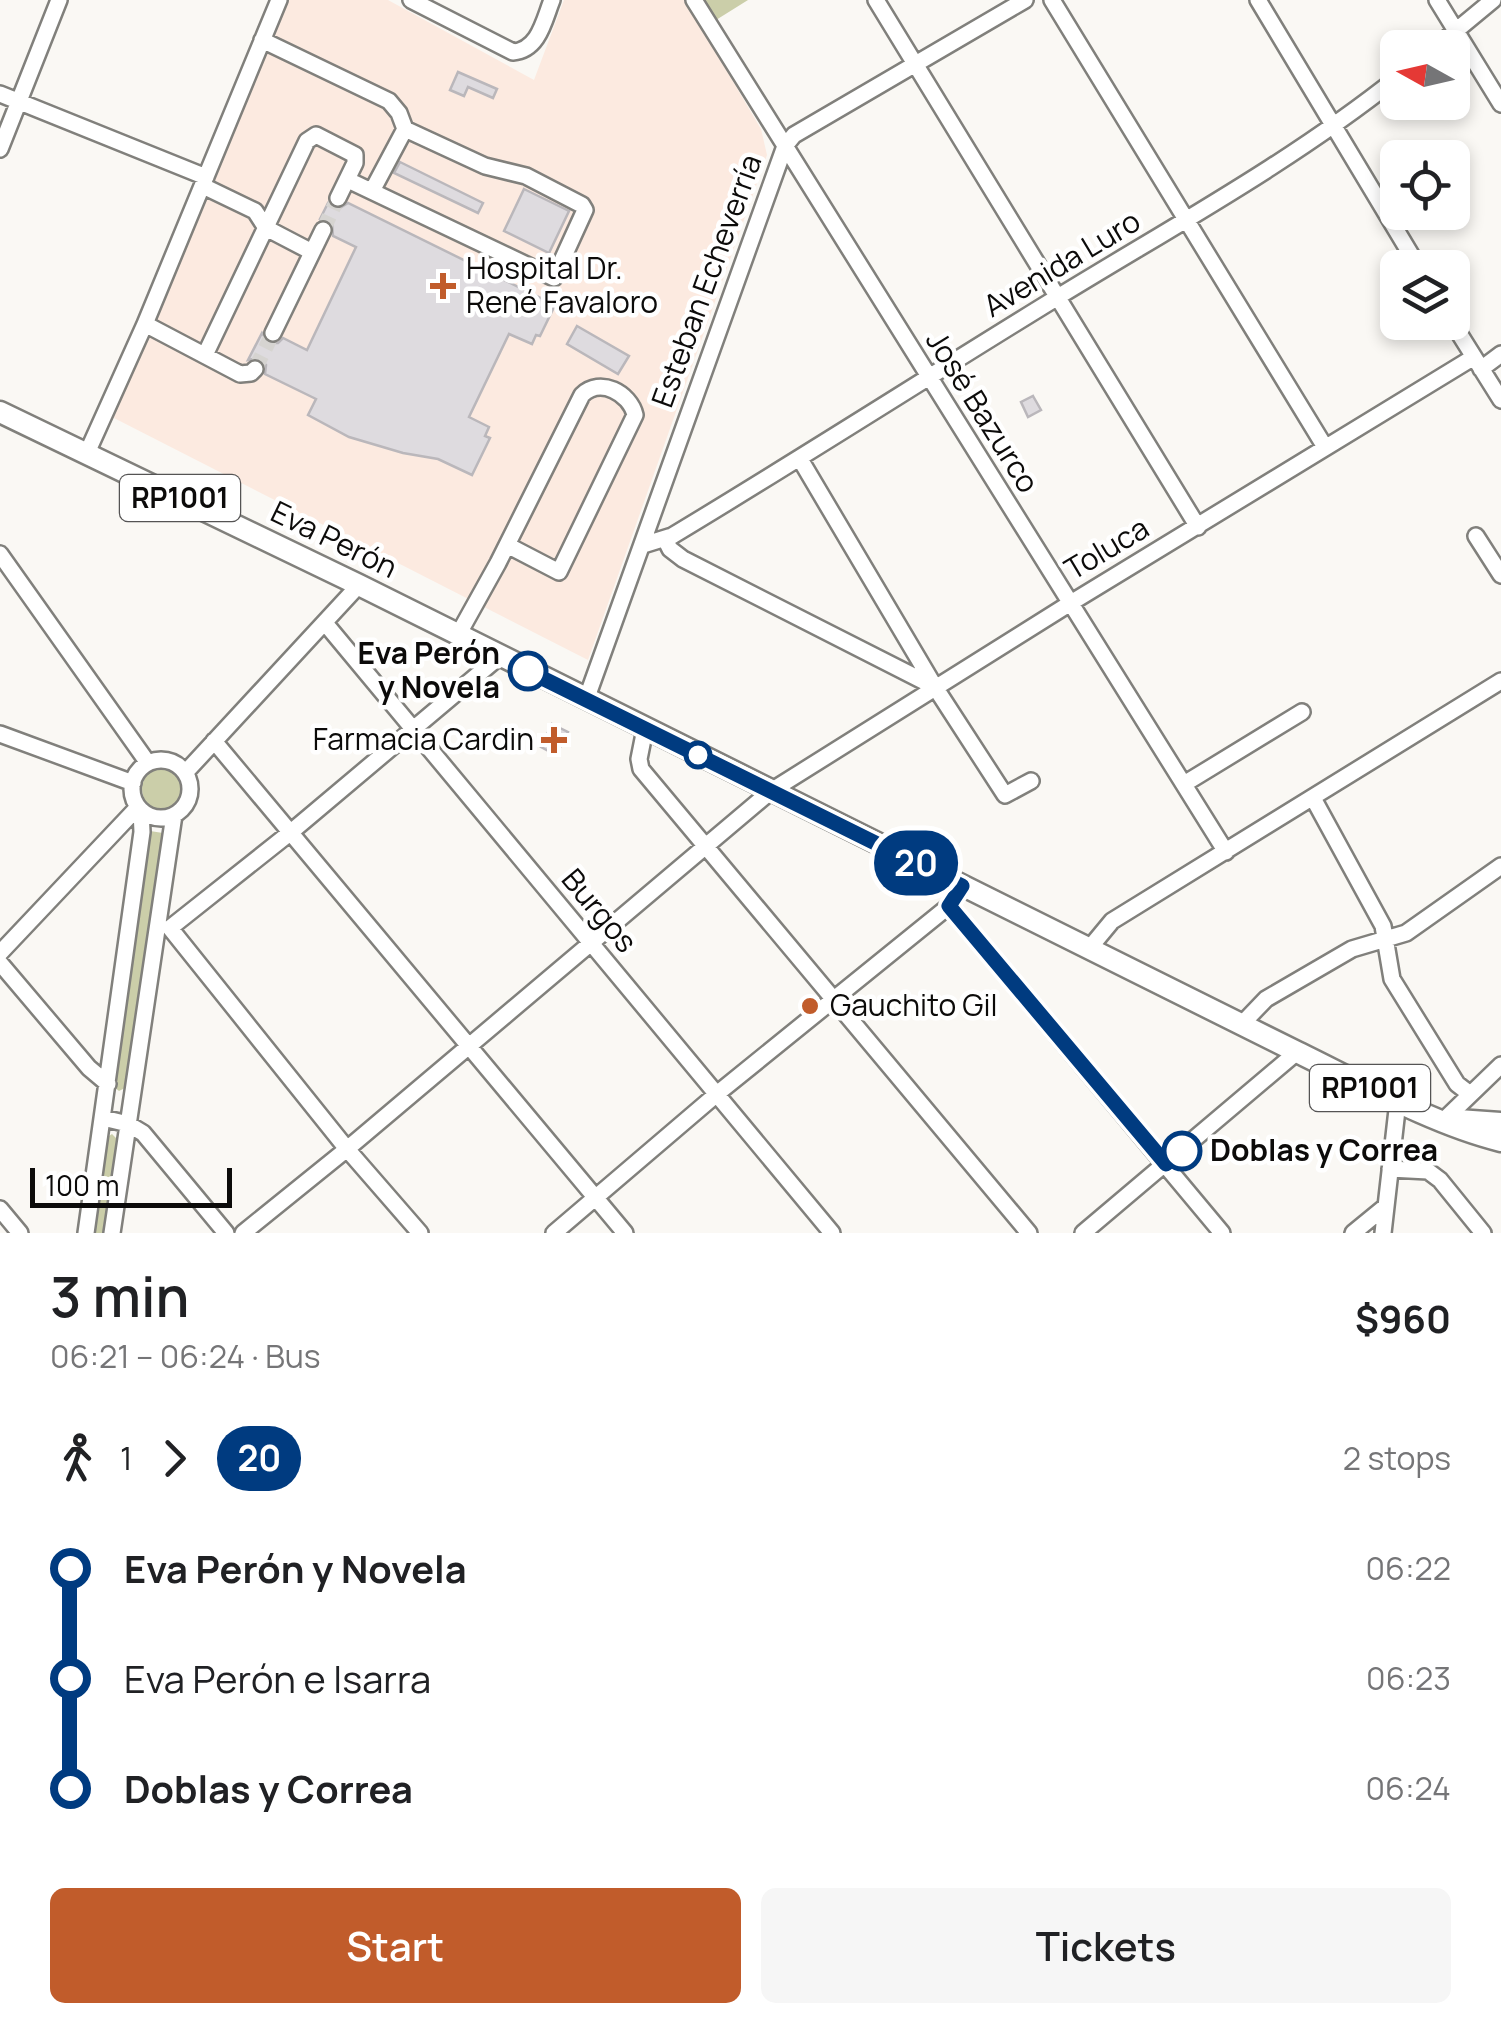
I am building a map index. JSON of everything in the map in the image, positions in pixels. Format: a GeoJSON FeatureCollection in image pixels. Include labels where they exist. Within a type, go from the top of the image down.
{"type":"FeatureCollection","features":[{"type":"Feature","properties":{"kind":"main road","name":"Eva Perón"},"geometry":{"type":"LineString","coordinates":[[0,412],[359,585],[586,700]]}},
{"type":"Feature","properties":{"kind":"main road","name":"RP1001"},"geometry":{"type":"LineString","coordinates":[[586,700],[1398,1101],[1501,1141]]}},
{"type":"Feature","properties":{"kind":"main road","name":"RP1001"},"geometry":{"type":"LineString","coordinates":[[1444,1120],[1501,1124]]}},
{"type":"Feature","properties":{"kind":"street"},"geometry":{"type":"LineString","coordinates":[[0,149],[60,0]]}},
{"type":"Feature","properties":{"kind":"street"},"geometry":{"type":"LineString","coordinates":[[87,453],[145,324],[278,0]]}},
{"type":"Feature","properties":{"kind":"street"},"geometry":{"type":"LineString","coordinates":[[411,0],[501,48],[522,51],[537,37],[552,0]]}},
{"type":"Feature","properties":{"kind":"street","name":"José Bazurco"},"geometry":{"type":"LineString","coordinates":[[694,0],[1226,852]]}},
{"type":"Feature","properties":{"kind":"street"},"geometry":{"type":"LineString","coordinates":[[876,0],[1198,526]]}},
{"type":"Feature","properties":{"kind":"street","name":"Esteban Echeverría"},"geometry":{"type":"LineString","coordinates":[[586,700],[785,146],[794,134],[1025,0]]}},
{"type":"Feature","properties":{"kind":"street"},"geometry":{"type":"LineString","coordinates":[[1052,0],[1325,447]]}},
{"type":"Feature","properties":{"kind":"street"},"geometry":{"type":"LineString","coordinates":[[1258,0],[1409,250]]}},
{"type":"Feature","properties":{"kind":"street"},"geometry":{"type":"LineString","coordinates":[[1438,0],[1456,30],[1493,0]]}},
{"type":"Feature","properties":{"kind":"street"},"geometry":{"type":"LineString","coordinates":[[262,40],[389,102],[399,112],[404,129],[372,192]]}},
{"type":"Feature","properties":{"kind":"street"},"geometry":{"type":"LineString","coordinates":[[1470,53],[1501,104]]}},
{"type":"Feature","properties":{"kind":"street","name":"Avenida Luro"},"geometry":{"type":"LineString","coordinates":[[642,544],[665,539],[800,459],[1188,221],[1334,128],[1380,91]]}},
{"type":"Feature","properties":{"kind":"street"},"geometry":{"type":"LineString","coordinates":[[0,94],[204,181],[254,211],[266,228],[312,252]]}},
{"type":"Feature","properties":{"kind":"street"},"geometry":{"type":"LineString","coordinates":[[348,180],[554,278],[584,216],[582,205],[526,176],[485,166],[404,129]]}},
{"type":"Feature","properties":{"kind":"street"},"geometry":{"type":"LineString","coordinates":[[205,356],[311,137],[321,136],[352,152],[355,163],[338,198]]}},
{"type":"Feature","properties":{"kind":"street"},"geometry":{"type":"LineString","coordinates":[[273,333],[323,230]]}},
{"type":"Feature","properties":{"kind":"street"},"geometry":{"type":"LineString","coordinates":[[145,324],[246,375],[255,368]]}},
{"type":"Feature","properties":{"kind":"street"},"geometry":{"type":"LineString","coordinates":[[1463,340],[1501,400]]}},
{"type":"Feature","properties":{"kind":"street","name":"Toluca"},"geometry":{"type":"LineString","coordinates":[[243,1233],[771,791],[1325,447],[1501,354]]}},
{"type":"Feature","properties":{"kind":"street"},"geometry":{"type":"LineString","coordinates":[[458,635],[582,395],[592,386],[599,386],[626,398],[635,415],[560,572],[507,545]]}},
{"type":"Feature","properties":{"kind":"street"},"geometry":{"type":"LineString","coordinates":[[800,459],[935,687],[1005,794],[1030,781]]}},
{"type":"Feature","properties":{"kind":"street"},"geometry":{"type":"LineString","coordinates":[[1476,536],[1501,575]]}},
{"type":"Feature","properties":{"kind":"street"},"geometry":{"type":"LineString","coordinates":[[665,539],[682,558],[935,687]]}},
{"type":"Feature","properties":{"kind":"street"},"geometry":{"type":"LineString","coordinates":[[0,554],[148,763]]}},
{"type":"Feature","properties":{"kind":"street"},"geometry":{"type":"LineString","coordinates":[[185,773],[359,585]]}},
{"type":"Feature","properties":{"kind":"street","name":"Burgos"},"geometry":{"type":"LineString","coordinates":[[325,623],[832,1233]]}},
{"type":"Feature","properties":{"kind":"street"},"geometry":{"type":"LineString","coordinates":[[163,928],[290,832],[500,656]]}},
{"type":"Feature","properties":{"kind":"street"},"geometry":{"type":"LineString","coordinates":[[1088,950],[1112,921],[1501,681]]}},
{"type":"Feature","properties":{"kind":"street"},"geometry":{"type":"LineString","coordinates":[[1184,784],[1302,712]]}},
{"type":"Feature","properties":{"kind":"street"},"geometry":{"type":"LineString","coordinates":[[645,729],[638,758],[641,769],[1029,1233]]}},
{"type":"Feature","properties":{"kind":"street"},"geometry":{"type":"LineString","coordinates":[[0,734],[133,783]]}},
{"type":"Feature","properties":{"kind":"street"},"geometry":{"type":"LineString","coordinates":[[214,741],[625,1233]]}},
{"type":"Feature","properties":{"kind":"street"},"geometry":{"type":"LineString","coordinates":[[112,1233],[163,928],[174,815],[189,796],[185,773],[170,762],[148,763],[133,783],[134,800],[140,809],[157,818],[174,815]]}},
{"type":"Feature","properties":{"kind":"street"},"geometry":{"type":"LineString","coordinates":[[1314,798],[1383,926],[1392,980],[1457,1084],[1470,1094]]}},
{"type":"Feature","properties":{"kind":"street"},"geometry":{"type":"LineString","coordinates":[[0,953],[140,809]]}},
{"type":"Feature","properties":{"kind":"street"},"geometry":{"type":"LineString","coordinates":[[86,1233],[142,832],[140,809]]}},
{"type":"Feature","properties":{"kind":"street"},"geometry":{"type":"LineString","coordinates":[[1241,1025],[1266,998],[1352,948],[1406,933],[1501,866]]}},
{"type":"Feature","properties":{"kind":"street"},"geometry":{"type":"LineString","coordinates":[[554,1233],[718,1093],[949,906],[962,886]]}},
{"type":"Feature","properties":{"kind":"street"},"geometry":{"type":"LineString","coordinates":[[949,906],[1222,1233]]}},
{"type":"Feature","properties":{"kind":"street"},"geometry":{"type":"LineString","coordinates":[[163,928],[420,1233]]}},
{"type":"Feature","properties":{"kind":"street"},"geometry":{"type":"LineString","coordinates":[[0,964],[108,1084]]}},
{"type":"Feature","properties":{"kind":"street"},"geometry":{"type":"LineString","coordinates":[[1083,1233],[1297,1052]]}},
{"type":"Feature","properties":{"kind":"street"},"geometry":{"type":"LineString","coordinates":[[1444,1120],[1501,1065]]}},
{"type":"Feature","properties":{"kind":"street"},"geometry":{"type":"LineString","coordinates":[[1383,1233],[1398,1101]]}},
{"type":"Feature","properties":{"kind":"street"},"geometry":{"type":"LineString","coordinates":[[103,1118],[128,1124],[143,1133],[226,1233]]}},
{"type":"Feature","properties":{"kind":"street"},"geometry":{"type":"LineString","coordinates":[[1390,1168],[1428,1171],[1440,1180],[1483,1233]]}},
{"type":"Feature","properties":{"kind":"street"},"geometry":{"type":"LineString","coordinates":[[1354,1233],[1386,1206]]}},
{"type":"Feature","properties":{"kind":"street"},"geometry":{"type":"LineString","coordinates":[[0,1208],[20,1233]]}},
{"type":"Feature","properties":{"kind":"shaded area","name":"Hospital Dr. René Favaloro"},"geometry":{"type":"Polygon","coordinates":[[[285,0],[388,0],[534,80],[564,0],[685,0],[761,129],[767,155],[588,660],[112,417],[285,0]]]}},
{"type":"Feature","properties":{"kind":"green space"},"geometry":{"type":"Polygon","coordinates":[[[704,0],[748,0],[716,20],[704,0]]]}},
{"type":"Feature","properties":{"kind":"green space"},"geometry":{"type":"Polygon","coordinates":[[[164,767],[179,774],[186,789],[179,804],[164,811],[149,804],[142,789],[149,774],[164,767]]]}},
{"type":"Feature","properties":{"kind":"green space"},"geometry":{"type":"Polygon","coordinates":[[[150,831],[163,833],[125,1088],[119,1091],[114,1087],[150,831]]]}},
{"type":"Feature","properties":{"kind":"green space"},"geometry":{"type":"Polygon","coordinates":[[[112,1134],[118,1140],[104,1233],[93,1233],[106,1138],[112,1134]]]}},
{"type":"Feature","properties":{"kind":"building"},"geometry":{"type":"Polygon","coordinates":[[[458,72],[497,89],[493,98],[468,87],[464,96],[450,90],[458,72]]]}},
{"type":"Feature","properties":{"kind":"building"},"geometry":{"type":"Polygon","coordinates":[[[400,162],[483,203],[478,213],[394,173],[400,162]]]}},
{"type":"Feature","properties":{"kind":"building"},"geometry":{"type":"Polygon","coordinates":[[[524,189],[569,211],[549,253],[504,231],[524,189]]]}},
{"type":"Feature","properties":{"kind":"building"},"geometry":{"type":"Polygon","coordinates":[[[328,203],[338,209],[348,203],[555,305],[532,344],[509,334],[469,417],[489,427],[485,436],[490,438],[472,475],[438,459],[349,437],[308,415],[316,399],[265,374],[266,365],[259,358],[248,360],[262,333],[269,343],[278,343],[283,338],[307,350],[356,247],[333,236],[332,223],[320,219],[328,203]]]}},
{"type":"Feature","properties":{"kind":"building"},"geometry":{"type":"Polygon","coordinates":[[[577,326],[629,356],[618,374],[567,344],[577,326]]]}},
{"type":"Feature","properties":{"kind":"building"},"geometry":{"type":"Polygon","coordinates":[[[1033,396],[1041,410],[1028,417],[1021,402],[1033,396]]]}},
{"type":"Feature","properties":{"kind":"building","name":"Farmacia Cardin"},"geometry":{"type":"Polygon","coordinates":[[[552,724],[568,732],[556,755],[541,747],[552,724]]]}},
{"type":"Feature","properties":{"kind":"tunnel"},"geometry":{"type":"LineString","coordinates":[[323,230],[338,198]]}},
{"type":"Feature","properties":{"kind":"tunnel"},"geometry":{"type":"LineString","coordinates":[[255,369],[273,333]]}},
{"type":"Feature","properties":{"kind":"bus line","name":"20"},"geometry":{"type":"LineString","coordinates":[[528,671],[962,886],[949,906],[1166,1164],[1182,1151]]}},
{"type":"Feature","properties":{"kind":"place","name":"Hospital Dr. René Favaloro"},"geometry":{"type":"Point","coordinates":[443,286]}},
{"type":"Feature","properties":{"kind":"place","name":"Eva Perón y Novela"},"geometry":{"type":"Point","coordinates":[528,671]}},
{"type":"Feature","properties":{"kind":"place","name":"Farmacia Cardin"},"geometry":{"type":"Point","coordinates":[554,740]}},
{"type":"Feature","properties":{"kind":"place","name":"Gauchito Gil"},"geometry":{"type":"Point","coordinates":[810,1006]}},
{"type":"Feature","properties":{"kind":"place","name":"Doblas y Correa"},"geometry":{"type":"Point","coordinates":[1182,1151]}}]}
